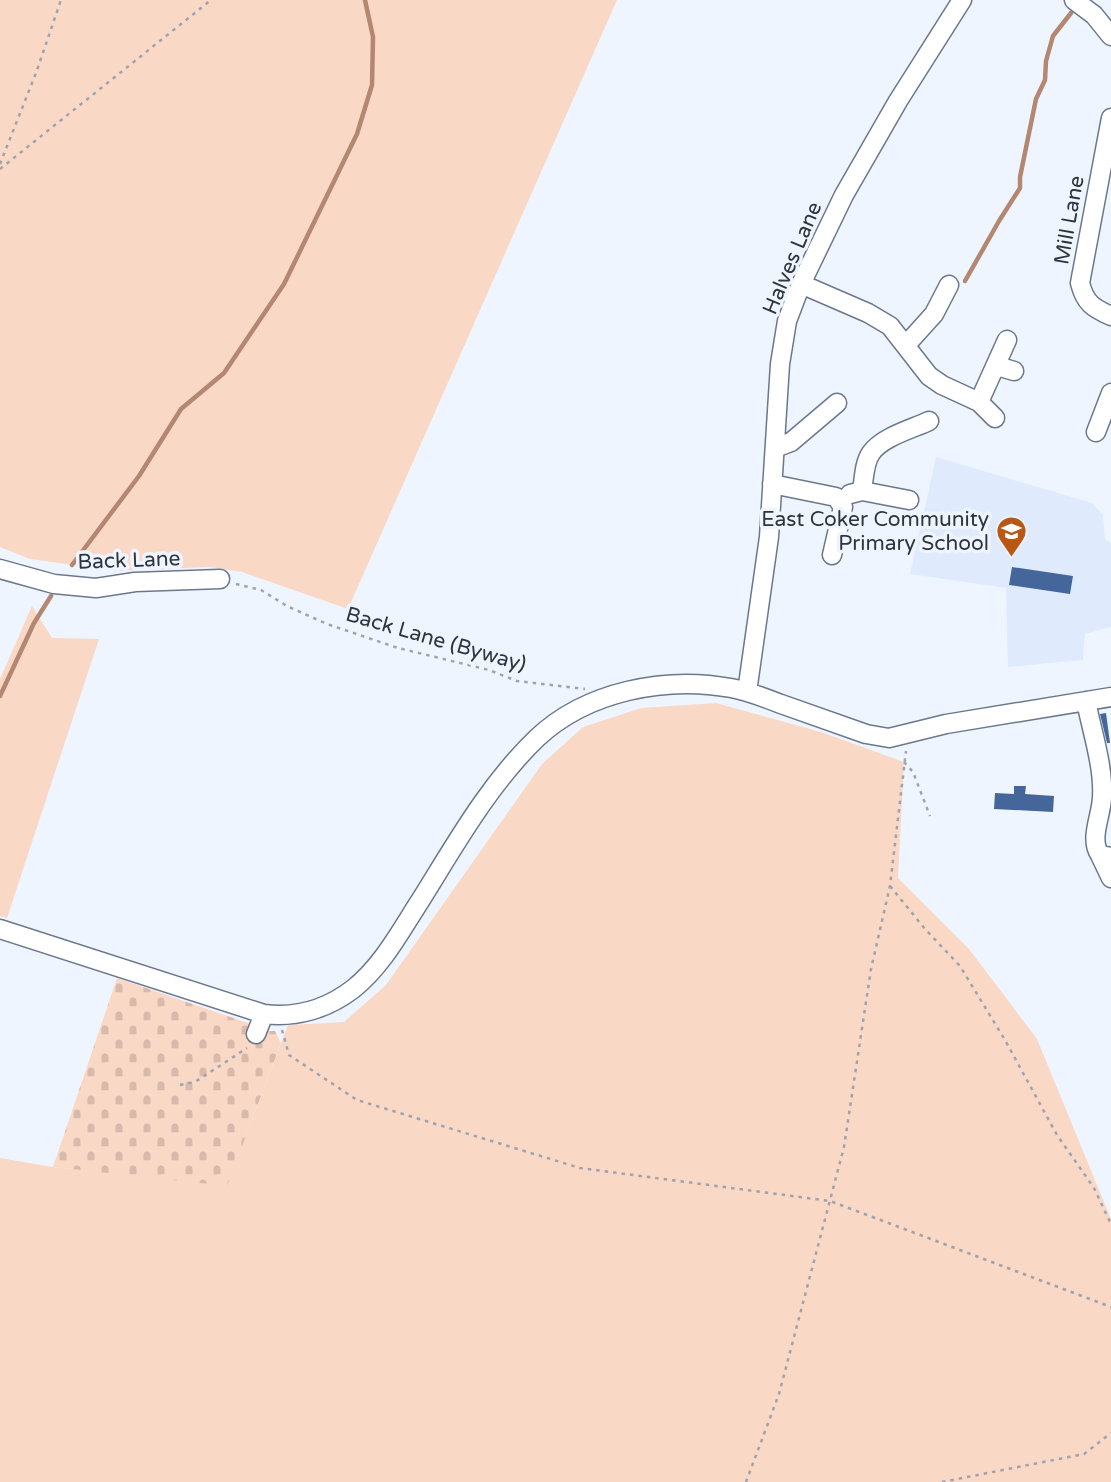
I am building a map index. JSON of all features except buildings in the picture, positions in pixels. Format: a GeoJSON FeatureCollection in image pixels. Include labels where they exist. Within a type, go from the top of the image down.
{"type":"FeatureCollection","features":[{"type":"Feature","properties":{"kind":"street","name":"Halves Lane"},"geometry":{"type":"LineString","coordinates":[[747,692],[769,537],[780,364],[787,321],[801,284],[844,195],[898,101],[962,0]]}},
{"type":"Feature","properties":{"kind":"street"},"geometry":{"type":"LineString","coordinates":[[1074,0],[1094,15],[1111,36]]}},
{"type":"Feature","properties":{"kind":"street","name":"Mill Lane"},"geometry":{"type":"LineString","coordinates":[[1111,118],[1080,283],[1084,298],[1092,308],[1111,316]]}},
{"type":"Feature","properties":{"kind":"street"},"geometry":{"type":"LineString","coordinates":[[801,284],[868,313],[890,326],[929,376],[979,402],[995,418]]}},
{"type":"Feature","properties":{"kind":"street"},"geometry":{"type":"LineString","coordinates":[[906,345],[944,312],[949,285]]}},
{"type":"Feature","properties":{"kind":"street"},"geometry":{"type":"LineString","coordinates":[[979,402],[1005,368],[1007,340]]}},
{"type":"Feature","properties":{"kind":"street"},"geometry":{"type":"LineString","coordinates":[[1095,432],[1111,393]]}},
{"type":"Feature","properties":{"kind":"street"},"geometry":{"type":"LineString","coordinates":[[775,448],[791,442],[837,403]]}},
{"type":"Feature","properties":{"kind":"street"},"geometry":{"type":"LineString","coordinates":[[862,491],[871,452],[886,441],[929,421]]}},
{"type":"Feature","properties":{"kind":"street"},"geometry":{"type":"LineString","coordinates":[[772,484],[836,497],[862,491],[909,500]]}},
{"type":"Feature","properties":{"kind":"street"},"geometry":{"type":"LineString","coordinates":[[832,555],[843,507],[836,497]]}},
{"type":"Feature","properties":{"kind":"street","name":"Back Lane"},"geometry":{"type":"LineString","coordinates":[[0,569],[54,584],[96,588],[135,582],[220,579]]}},
{"type":"Feature","properties":{"kind":"street"},"geometry":{"type":"LineString","coordinates":[[0,929],[215,1000],[272,1015],[307,1012],[325,1006],[352,990],[381,960],[457,842],[516,761],[558,722],[608,696],[670,685],[730,687],[866,734],[888,738],[946,724],[1111,697]]}},
{"type":"Feature","properties":{"kind":"street"},"geometry":{"type":"LineString","coordinates":[[1086,701],[1103,789],[1094,841],[1105,856],[1111,878]]}},
{"type":"Feature","properties":{"kind":"street"},"geometry":{"type":"LineString","coordinates":[[256,1034],[272,1015]]}},
{"type":"Feature","properties":{"kind":"path"},"geometry":{"type":"LineString","coordinates":[[0,164],[61,0]]}},
{"type":"Feature","properties":{"kind":"path"},"geometry":{"type":"LineString","coordinates":[[0,169],[211,0]]}},
{"type":"Feature","properties":{"kind":"path","name":"Back Lane (Byway)"},"geometry":{"type":"LineString","coordinates":[[220,579],[261,590],[287,606],[327,624],[398,648],[489,670],[517,681],[566,685],[608,696]]}},
{"type":"Feature","properties":{"kind":"path"},"geometry":{"type":"LineString","coordinates":[[746,1482],[779,1394],[844,1147],[872,969],[890,886],[909,734]]}},
{"type":"Feature","properties":{"kind":"path"},"geometry":{"type":"LineString","coordinates":[[904,762],[913,772],[930,816]]}},
{"type":"Feature","properties":{"kind":"path"},"geometry":{"type":"LineString","coordinates":[[890,886],[960,966],[1005,1040],[1057,1135],[1094,1188],[1111,1224]]}},
{"type":"Feature","properties":{"kind":"path"},"geometry":{"type":"LineString","coordinates":[[272,1015],[289,1055],[357,1100],[580,1168],[830,1201],[1111,1307]]}},
{"type":"Feature","properties":{"kind":"path"},"geometry":{"type":"LineString","coordinates":[[180,1085],[195,1082],[223,1066],[248,1047],[256,1034]]}},
{"type":"Feature","properties":{"kind":"path"},"geometry":{"type":"LineString","coordinates":[[942,1482],[1084,1454],[1111,1433]]}},
{"type":"Feature","properties":{"kind":"shaded area","name":"East Coker Community Primary School"},"geometry":{"type":"Polygon","coordinates":[[[936,457],[1092,503],[1103,515],[1105,539],[1111,543],[1111,627],[1085,634],[1083,660],[1008,667],[1006,588],[910,574],[936,457]]]}},
{"type":"Feature","properties":{"kind":"green space"},"geometry":{"type":"Polygon","coordinates":[[[0,0],[617,0],[348,609],[242,572],[209,567],[116,571],[30,559],[0,547],[0,0]]]}},
{"type":"Feature","properties":{"kind":"green space"},"geometry":{"type":"Polygon","coordinates":[[[32,606],[52,638],[99,639],[7,918],[0,916],[0,679],[32,606]]]}},
{"type":"Feature","properties":{"kind":"green space"},"geometry":{"type":"Polygon","coordinates":[[[716,703],[821,732],[904,762],[898,878],[969,949],[1037,1039],[1111,1219],[1111,1482],[0,1482],[0,1158],[53,1167],[227,1185],[288,1025],[344,1022],[386,985],[542,764],[583,727],[641,708],[716,703]]]}},
{"type":"Feature","properties":{"kind":"green space"},"geometry":{"type":"Polygon","coordinates":[[[117,978],[248,1023],[251,1031],[275,1031],[281,1043],[227,1186],[53,1167],[117,978]]]}},
{"type":"Feature","properties":{"kind":"waterway"},"geometry":{"type":"LineString","coordinates":[[72,565],[139,476],[181,409],[224,373],[284,284],[357,134],[372,85],[373,37],[365,0]]}},
{"type":"Feature","properties":{"kind":"waterway"},"geometry":{"type":"LineString","coordinates":[[965,281],[1020,188],[1036,99],[1045,80],[1046,61],[1053,36],[1071,13]]}},
{"type":"Feature","properties":{"kind":"waterway"},"geometry":{"type":"LineString","coordinates":[[0,696],[34,623],[51,596]]}},
{"type":"Feature","properties":{"kind":"place","name":"East Coker Community Primary School"},"geometry":{"type":"Point","coordinates":[1012,558]}}]}
